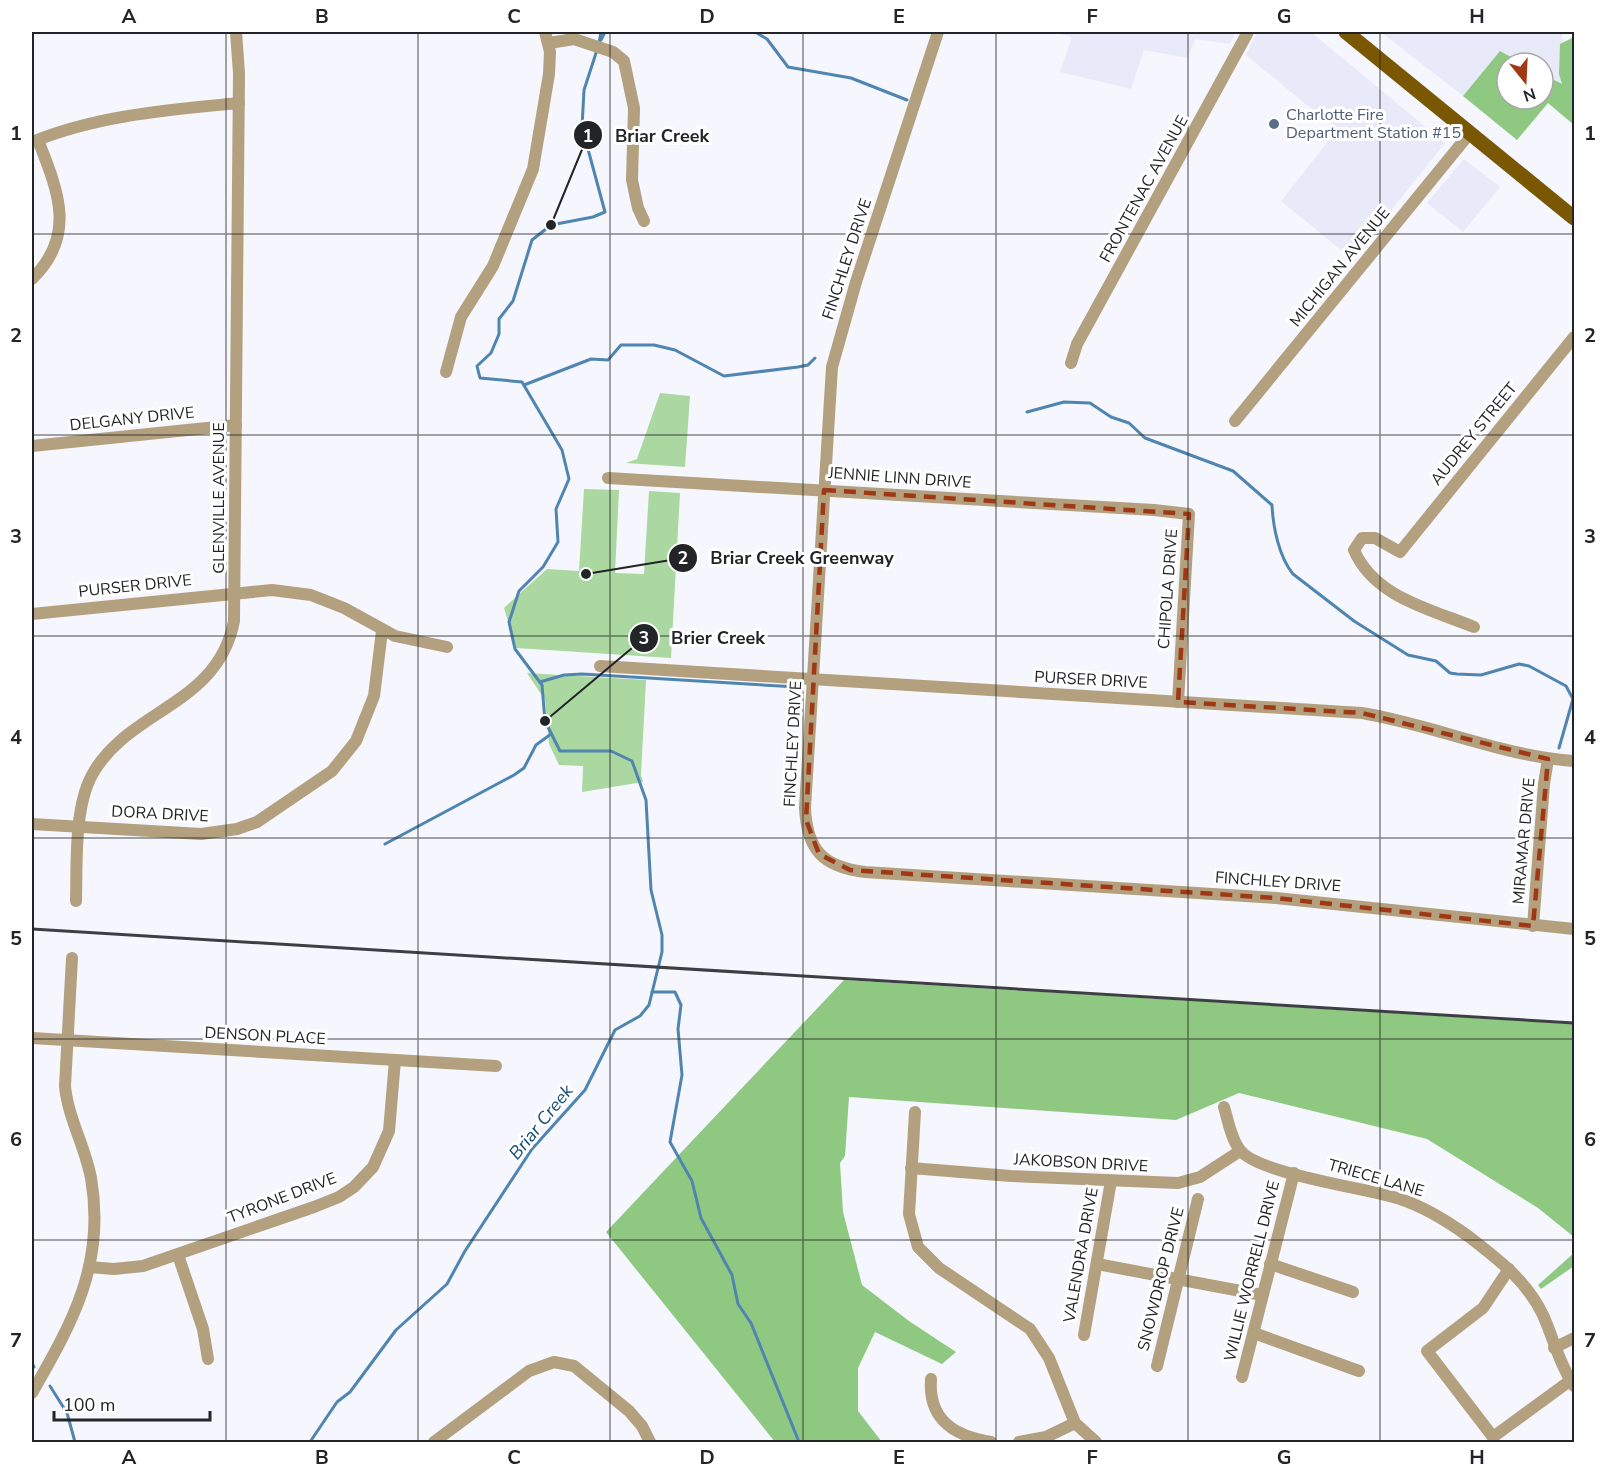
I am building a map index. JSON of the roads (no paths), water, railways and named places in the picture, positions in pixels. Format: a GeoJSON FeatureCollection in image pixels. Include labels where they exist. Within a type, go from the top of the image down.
{"type":"FeatureCollection","features":[{"type":"Feature","properties":{"kind":"main road"},"geometry":{"type":"LineString","coordinates":[[1351,34],[1575,218]]}},
{"type":"Feature","properties":{"kind":"street","name":"GLENVILLE AVENUE"},"geometry":{"type":"LineString","coordinates":[[76,901],[80,827],[87,786],[108,753],[199,685],[217,665],[232,632],[235,592],[239,103],[236,32]]}},
{"type":"Feature","properties":{"kind":"street","name":"FINCHLEY DRIVE"},"geometry":{"type":"LineString","coordinates":[[938,32],[836,348],[812,680],[806,820],[814,848],[836,867],[865,872],[1370,906],[1575,929]]}},
{"type":"Feature","properties":{"kind":"street","name":"FRONTENAC AVENUE"},"geometry":{"type":"LineString","coordinates":[[1071,363],[1077,344],[1248,32]]}},
{"type":"Feature","properties":{"kind":"street"},"geometry":{"type":"LineString","coordinates":[[446,372],[461,317],[493,266],[533,169],[549,74],[547,37],[569,39],[608,50],[620,56],[627,69],[634,108],[632,180],[638,208],[644,221]]}},
{"type":"Feature","properties":{"kind":"street"},"geometry":{"type":"LineString","coordinates":[[32,279],[51,254],[61,220],[58,192],[35,141],[105,119],[239,103]]}},
{"type":"Feature","properties":{"kind":"street","name":"MICHIGAN AVENUE"},"geometry":{"type":"LineString","coordinates":[[1235,421],[1470,133]]}},
{"type":"Feature","properties":{"kind":"street","name":"AUDREY STREET"},"geometry":{"type":"LineString","coordinates":[[1474,627],[1388,592],[1362,568],[1354,550],[1362,538],[1375,538],[1400,552],[1575,337]]}},
{"type":"Feature","properties":{"kind":"street","name":"DELGANY DRIVE"},"geometry":{"type":"LineString","coordinates":[[32,446],[236,425]]}},
{"type":"Feature","properties":{"kind":"street","name":"JENNIE LINN DRIVE"},"geometry":{"type":"LineString","coordinates":[[608,478],[1154,510],[1189,514]]}},
{"type":"Feature","properties":{"kind":"street","name":"CHIPOLA DRIVE"},"geometry":{"type":"LineString","coordinates":[[1178,702],[1189,514]]}},
{"type":"Feature","properties":{"kind":"street","name":"PURSER DRIVE"},"geometry":{"type":"LineString","coordinates":[[32,614],[272,590],[302,593],[344,609],[382,631],[426,644],[447,647]]}},
{"type":"Feature","properties":{"kind":"street","name":"DORA DRIVE"},"geometry":{"type":"LineString","coordinates":[[32,824],[218,833],[247,826],[277,811],[332,771],[356,741],[374,696],[382,631]]}},
{"type":"Feature","properties":{"kind":"street","name":"PURSER DRIVE"},"geometry":{"type":"LineString","coordinates":[[600,666],[1362,713],[1407,722],[1548,759],[1575,761]]}},
{"type":"Feature","properties":{"kind":"street","name":"MIRAMAR DRIVE"},"geometry":{"type":"LineString","coordinates":[[1533,926],[1548,759]]}},
{"type":"Feature","properties":{"kind":"street"},"geometry":{"type":"LineString","coordinates":[[32,1393],[70,1325],[82,1298],[89,1267],[95,1207],[88,1167],[67,1104],[66,1041],[72,958]]}},
{"type":"Feature","properties":{"kind":"street","name":"DENSON PLACE"},"geometry":{"type":"LineString","coordinates":[[32,1038],[496,1066]]}},
{"type":"Feature","properties":{"kind":"street","name":"TYRONE DRIVE"},"geometry":{"type":"LineString","coordinates":[[89,1267],[133,1268],[178,1255],[314,1207],[339,1197],[354,1187],[373,1167],[389,1131],[395,1060]]}},
{"type":"Feature","properties":{"kind":"street"},"geometry":{"type":"LineString","coordinates":[[1224,1107],[1240,1151]]}},
{"type":"Feature","properties":{"kind":"street"},"geometry":{"type":"LineString","coordinates":[[915,1112],[909,1214],[918,1247],[939,1268],[1030,1329],[1049,1358],[1075,1423],[1096,1443]]}},
{"type":"Feature","properties":{"kind":"street","name":"TRIECE LANE"},"geometry":{"type":"LineString","coordinates":[[1240,1151],[1261,1165],[1355,1187],[1419,1207],[1453,1226],[1509,1269],[1524,1284],[1536,1302],[1554,1348],[1573,1383]]}},
{"type":"Feature","properties":{"kind":"street","name":"JAKOBSON DRIVE"},"geometry":{"type":"LineString","coordinates":[[911,1168],[1157,1183],[1189,1181],[1212,1171],[1240,1151]]}},
{"type":"Feature","properties":{"kind":"street","name":"WILLIE WORRELL DRIVE"},"geometry":{"type":"LineString","coordinates":[[1242,1377],[1294,1173]]}},
{"type":"Feature","properties":{"kind":"street","name":"VALENDRA DRIVE"},"geometry":{"type":"LineString","coordinates":[[1084,1335],[1111,1181]]}},
{"type":"Feature","properties":{"kind":"street","name":"SNOWDROP DRIVE"},"geometry":{"type":"LineString","coordinates":[[1157,1366],[1198,1199]]}},
{"type":"Feature","properties":{"kind":"street"},"geometry":{"type":"LineString","coordinates":[[178,1255],[203,1329],[208,1359]]}},
{"type":"Feature","properties":{"kind":"street"},"geometry":{"type":"LineString","coordinates":[[1097,1264],[1262,1295]]}},
{"type":"Feature","properties":{"kind":"street"},"geometry":{"type":"LineString","coordinates":[[1270,1264],[1353,1292]]}},
{"type":"Feature","properties":{"kind":"street"},"geometry":{"type":"LineString","coordinates":[[1509,1269],[1483,1308],[1427,1351],[1493,1437],[1573,1383]]}},
{"type":"Feature","properties":{"kind":"street"},"geometry":{"type":"LineString","coordinates":[[1254,1333],[1359,1371]]}},
{"type":"Feature","properties":{"kind":"street"},"geometry":{"type":"LineString","coordinates":[[1554,1348],[1575,1338]]}},
{"type":"Feature","properties":{"kind":"street"},"geometry":{"type":"LineString","coordinates":[[434,1443],[529,1371],[554,1362],[574,1366],[629,1411],[642,1426],[650,1443]]}},
{"type":"Feature","properties":{"kind":"street"},"geometry":{"type":"LineString","coordinates":[[931,1380],[931,1401],[940,1419],[967,1436],[991,1443]]}},
{"type":"Feature","properties":{"kind":"street"},"geometry":{"type":"LineString","coordinates":[[1019,1443],[1046,1437],[1075,1423]]}},
{"type":"Feature","properties":{"kind":"waterway","name":"Briar Creek"},"geometry":{"type":"LineString","coordinates":[[599,43],[601,32]]}},
{"type":"Feature","properties":{"kind":"waterway","name":"Briar Creek"},"geometry":{"type":"LineString","coordinates":[[601,40],[605,32]]}},
{"type":"Feature","properties":{"kind":"waterway"},"geometry":{"type":"LineString","coordinates":[[755,32],[767,39],[788,67],[851,78],[907,100]]}},
{"type":"Feature","properties":{"kind":"waterway","name":"Briar Creek"},"geometry":{"type":"LineString","coordinates":[[310,1442],[337,1402],[350,1392],[396,1330],[447,1284],[465,1251],[532,1149],[585,1090],[615,1030],[640,1016],[649,1005],[662,952],[662,935],[651,890],[646,800],[632,761],[611,751],[560,751],[545,721],[542,685],[515,649],[509,622],[519,591],[543,567],[558,542],[556,509],[569,479],[562,450],[522,382],[480,378],[477,366],[491,353],[499,334],[499,319],[513,301],[532,240],[551,225],[593,217],[605,212],[582,127],[584,90],[597,50]]}},
{"type":"Feature","properties":{"kind":"waterway"},"geometry":{"type":"LineString","coordinates":[[524,385],[591,359],[608,360],[621,345],[654,345],[675,350],[724,376],[798,367],[808,365],[815,358]]}},
{"type":"Feature","properties":{"kind":"waterway"},"geometry":{"type":"LineString","coordinates":[[1027,412],[1064,402],[1090,403],[1111,417],[1129,423],[1145,438],[1233,471],[1272,505],[1278,541],[1284,559],[1293,574],[1354,621],[1408,655],[1436,661],[1450,673],[1481,675],[1519,664],[1529,666],[1566,686],[1573,699],[1559,748]]}},
{"type":"Feature","properties":{"kind":"waterway"},"geometry":{"type":"LineString","coordinates":[[540,682],[564,675],[582,674],[797,687]]}},
{"type":"Feature","properties":{"kind":"waterway"},"geometry":{"type":"LineString","coordinates":[[385,844],[514,775],[524,768],[536,745],[551,734]]}},
{"type":"Feature","properties":{"kind":"waterway"},"geometry":{"type":"LineString","coordinates":[[652,992],[675,992],[681,1005],[678,1029],[682,1075],[670,1142],[692,1181],[701,1218],[732,1275],[738,1304],[751,1323],[799,1442]]}},
{"type":"Feature","properties":{"kind":"waterway"},"geometry":{"type":"LineString","coordinates":[[32,1363],[34,1367]]}},
{"type":"Feature","properties":{"kind":"waterway"},"geometry":{"type":"LineString","coordinates":[[50,1386],[67,1413],[75,1442]]}},
{"type":"Feature","properties":{"kind":"railway"},"geometry":{"type":"LineString","coordinates":[[32,929],[1574,1023]]}},
{"type":"Feature","properties":{"kind":"place","name":"Charlotte Fire Department Station #15"},"geometry":{"type":"Point","coordinates":[1274,124]}},
{"type":"Feature","properties":{"kind":"place","name":"Briar Creek"},"geometry":{"type":"Point","coordinates":[551,225]}},
{"type":"Feature","properties":{"kind":"place","name":"Briar Creek Greenway"},"geometry":{"type":"Point","coordinates":[586,574]}},
{"type":"Feature","properties":{"kind":"place","name":"Brier Creek"},"geometry":{"type":"Point","coordinates":[545,721]}}]}
